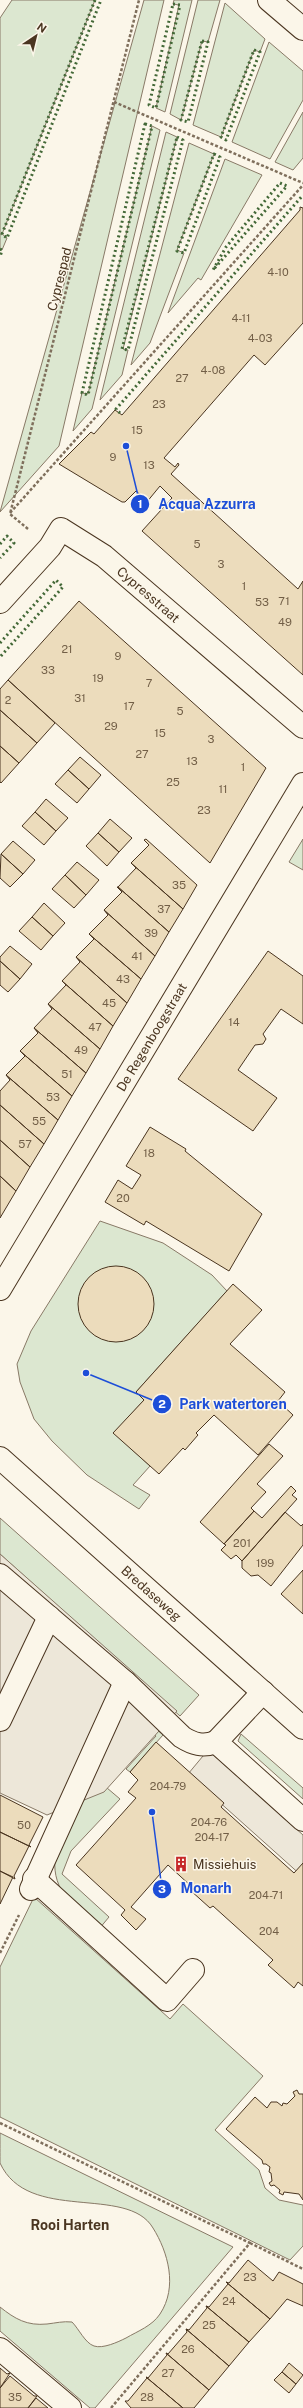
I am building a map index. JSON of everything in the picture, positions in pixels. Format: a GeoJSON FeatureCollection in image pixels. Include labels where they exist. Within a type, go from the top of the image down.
{"type":"FeatureCollection","features":[{"type":"Feature","properties":{"kind":"street"},"geometry":{"type":"LineString","coordinates":[[268,0],[303,29]]}},
{"type":"Feature","properties":{"kind":"street","name":"Cypresstraat"},"geometry":{"type":"LineString","coordinates":[[0,602],[50,547],[61,530],[104,556],[303,727]]}},
{"type":"Feature","properties":{"kind":"street","name":"De Regenboogstraat"},"geometry":{"type":"LineString","coordinates":[[0,1289],[303,784]]}},
{"type":"Feature","properties":{"kind":"street","name":"Bredaseweg"},"geometry":{"type":"LineString","coordinates":[[0,1458],[303,1728]]}},
{"type":"Feature","properties":{"kind":"street"},"geometry":{"type":"LineString","coordinates":[[0,1575],[124,1682],[182,1737],[192,1743],[201,1744],[216,1742],[263,1692]]}},
{"type":"Feature","properties":{"kind":"street"},"geometry":{"type":"LineString","coordinates":[[0,1720],[49,1618]]}},
{"type":"Feature","properties":{"kind":"street"},"geometry":{"type":"LineString","coordinates":[[124,1682],[33,1884],[167,2000],[193,1970]]}},
{"type":"Feature","properties":{"kind":"street"},"geometry":{"type":"LineString","coordinates":[[216,1742],[303,1820]]}},
{"type":"Feature","properties":{"kind":"street"},"geometry":{"type":"LineString","coordinates":[[0,2348],[70,2408]]}},
{"type":"Feature","properties":{"kind":"path","name":"Cyprespad"},"geometry":{"type":"LineString","coordinates":[[10,514],[139,0]]}},
{"type":"Feature","properties":{"kind":"path"},"geometry":{"type":"LineString","coordinates":[[50,547],[10,514],[303,184],[114,102]]}},
{"type":"Feature","properties":{"kind":"path"},"geometry":{"type":"LineString","coordinates":[[0,1954],[33,1884]]}},
{"type":"Feature","properties":{"kind":"path"},"geometry":{"type":"LineString","coordinates":[[0,2123],[302,2267]]}},
{"type":"Feature","properties":{"kind":"path"},"geometry":{"type":"LineString","coordinates":[[111,2408],[250,2243]]}},
{"type":"Feature","properties":{"kind":"green space"},"geometry":{"type":"Polygon","coordinates":[[[12,0],[95,0],[2,234],[7,238],[2,250],[0,249],[0,18],[12,0]]]}},
{"type":"Feature","properties":{"kind":"green space"},"geometry":{"type":"Polygon","coordinates":[[[144,0],[164,0],[59,446],[0,512],[144,0]]]}},
{"type":"Feature","properties":{"kind":"green space"},"geometry":{"type":"Polygon","coordinates":[[[174,0],[192,0],[165,112],[156,108],[179,5],[173,4],[174,0]]]}},
{"type":"Feature","properties":{"kind":"green space"},"geometry":{"type":"Polygon","coordinates":[[[198,0],[220,0],[208,42],[202,41],[181,120],[170,114],[198,0]]]}},
{"type":"Feature","properties":{"kind":"green space"},"geometry":{"type":"Polygon","coordinates":[[[225,3],[265,39],[260,52],[254,50],[221,137],[193,125],[225,3]]]}},
{"type":"Feature","properties":{"kind":"green space"},"geometry":{"type":"Polygon","coordinates":[[[269,42],[303,71],[303,100],[270,159],[232,142],[269,42]]]}},
{"type":"Feature","properties":{"kind":"green space"},"geometry":{"type":"Polygon","coordinates":[[[303,112],[303,158],[293,170],[275,162],[303,112]]]}},
{"type":"Feature","properties":{"kind":"green space"},"geometry":{"type":"Polygon","coordinates":[[[152,126],[160,130],[92,409],[73,431],[82,393],[88,394],[152,126]]]}},
{"type":"Feature","properties":{"kind":"green space"},"geometry":{"type":"Polygon","coordinates":[[[166,132],[177,137],[123,349],[128,350],[122,375],[100,400],[166,132]]]}},
{"type":"Feature","properties":{"kind":"green space"},"geometry":{"type":"Polygon","coordinates":[[[189,143],[214,154],[177,250],[184,253],[150,343],[131,365],[189,143]]]}},
{"type":"Feature","properties":{"kind":"green space"},"geometry":{"type":"Polygon","coordinates":[[[225,159],[262,175],[201,280],[198,278],[168,313],[225,159]]]}},
{"type":"Feature","properties":{"kind":"green space"},"geometry":{"type":"Polygon","coordinates":[[[303,839],[303,870],[289,862],[303,839]]]}},
{"type":"Feature","properties":{"kind":"green space"},"geometry":{"type":"Polygon","coordinates":[[[100,1221],[163,1243],[212,1275],[227,1291],[136,1392],[144,1400],[114,1433],[150,1466],[133,1485],[150,1495],[139,1509],[87,1475],[52,1441],[34,1419],[20,1382],[17,1364],[31,1331],[100,1221]]]}},
{"type":"Feature","properties":{"kind":"green space"},"geometry":{"type":"Polygon","coordinates":[[[0,1518],[199,1695],[180,1716],[0,1554],[0,1518]]]}},
{"type":"Feature","properties":{"kind":"green space"},"geometry":{"type":"Polygon","coordinates":[[[137,1712],[163,1735],[130,1772],[126,1769],[156,1736],[134,1716],[137,1712]]]}},
{"type":"Feature","properties":{"kind":"green space"},"geometry":{"type":"Polygon","coordinates":[[[241,1734],[303,1788],[303,1799],[238,1741],[241,1734]]]}},
{"type":"Feature","properties":{"kind":"green space"},"geometry":{"type":"Polygon","coordinates":[[[95,1773],[100,1782],[120,1799],[71,1851],[62,1874],[109,1917],[99,1929],[74,1906],[61,1890],[57,1881],[55,1870],[55,1858],[95,1773]]]}},
{"type":"Feature","properties":{"kind":"green space"},"geometry":{"type":"Polygon","coordinates":[[[34,1897],[170,2019],[183,2004],[263,2076],[215,2130],[259,2170],[265,2188],[279,2200],[303,2205],[303,2246],[290,2260],[0,2117],[0,1967],[34,1897]]]}},
{"type":"Feature","properties":{"kind":"green space"},"geometry":{"type":"Polygon","coordinates":[[[0,2133],[233,2247],[95,2408],[90,2408],[0,2331],[0,2307],[16,2318],[27,2323],[47,2324],[72,2322],[85,2339],[91,2344],[98,2347],[106,2346],[126,2338],[149,2325],[160,2314],[169,2293],[170,2281],[167,2259],[153,2228],[140,2215],[122,2208],[101,2204],[54,2199],[32,2193],[14,2182],[0,2163],[0,2133]]]}},
{"type":"Feature","properties":{"kind":"shaded area"},"geometry":{"type":"Polygon","coordinates":[[[0,1554],[177,1711],[104,1792],[47,1815],[0,1793],[0,1554]]]}},
{"type":"Feature","properties":{"kind":"shaded area"},"geometry":{"type":"Polygon","coordinates":[[[208,1750],[303,1835],[303,1877],[188,1774],[208,1750]]]}},
{"type":"Feature","properties":{"kind":"building"},"geometry":{"type":"Polygon","coordinates":[[[300,207],[303,208],[303,323],[265,365],[254,355],[164,458],[175,467],[178,463],[179,465],[171,474],[298,589],[303,581],[303,675],[142,531],[172,498],[160,486],[146,503],[144,502],[146,500],[136,491],[125,502],[122,502],[59,464],[91,432],[94,434],[115,410],[122,415],[300,210],[300,207]]]}},
{"type":"Feature","properties":{"kind":"building"},"geometry":{"type":"Polygon","coordinates":[[[79,601],[266,768],[210,863],[8,680],[79,601]]]}},
{"type":"Feature","properties":{"kind":"building"},"geometry":{"type":"Polygon","coordinates":[[[8,680],[55,723],[37,743],[0,710],[0,689],[8,680]]]}},
{"type":"Feature","properties":{"kind":"building"},"geometry":{"type":"Polygon","coordinates":[[[0,710],[37,743],[19,763],[0,746],[0,710]]]}},
{"type":"Feature","properties":{"kind":"building"},"geometry":{"type":"Polygon","coordinates":[[[0,746],[19,763],[1,783],[0,782],[0,746]]]}},
{"type":"Feature","properties":{"kind":"building"},"geometry":{"type":"Polygon","coordinates":[[[80,757],[101,775],[89,789],[68,770],[80,757]]]}},
{"type":"Feature","properties":{"kind":"building"},"geometry":{"type":"Polygon","coordinates":[[[68,770],[89,789],[77,803],[55,784],[68,770]]]}},
{"type":"Feature","properties":{"kind":"building"},"geometry":{"type":"Polygon","coordinates":[[[46,799],[68,818],[56,831],[35,812],[46,799]]]}},
{"type":"Feature","properties":{"kind":"building"},"geometry":{"type":"Polygon","coordinates":[[[35,812],[56,831],[44,845],[22,826],[35,812]]]}},
{"type":"Feature","properties":{"kind":"building"},"geometry":{"type":"Polygon","coordinates":[[[110,819],[132,838],[119,852],[98,833],[110,819]]]}},
{"type":"Feature","properties":{"kind":"building"},"geometry":{"type":"Polygon","coordinates":[[[98,833],[119,852],[107,866],[86,846],[98,833]]]}},
{"type":"Feature","properties":{"kind":"building"},"geometry":{"type":"Polygon","coordinates":[[[146,839],[197,885],[183,909],[131,863],[149,845],[144,840],[146,839]]]}},
{"type":"Feature","properties":{"kind":"building"},"geometry":{"type":"Polygon","coordinates":[[[13,841],[35,860],[23,874],[1,854],[13,841]]]}},
{"type":"Feature","properties":{"kind":"building"},"geometry":{"type":"Polygon","coordinates":[[[1,854],[23,874],[10,887],[0,878],[1,854]]]}},
{"type":"Feature","properties":{"kind":"building"},"geometry":{"type":"Polygon","coordinates":[[[77,862],[99,880],[86,895],[65,875],[77,862]]]}},
{"type":"Feature","properties":{"kind":"building"},"geometry":{"type":"Polygon","coordinates":[[[131,863],[183,909],[169,932],[118,887],[136,868],[131,863]]]}},
{"type":"Feature","properties":{"kind":"building"},"geometry":{"type":"Polygon","coordinates":[[[65,875],[86,895],[74,908],[52,889],[65,875]]]}},
{"type":"Feature","properties":{"kind":"building"},"geometry":{"type":"Polygon","coordinates":[[[117,887],[169,932],[155,956],[104,910],[122,892],[117,887]]]}},
{"type":"Feature","properties":{"kind":"building"},"geometry":{"type":"Polygon","coordinates":[[[44,903],[65,923],[53,936],[32,917],[44,903]]]}},
{"type":"Feature","properties":{"kind":"building"},"geometry":{"type":"Polygon","coordinates":[[[104,910],[155,956],[141,979],[89,934],[108,915],[104,910]]]}},
{"type":"Feature","properties":{"kind":"building"},"geometry":{"type":"Polygon","coordinates":[[[32,917],[53,936],[41,950],[19,931],[32,917]]]}},
{"type":"Feature","properties":{"kind":"building"},"geometry":{"type":"Polygon","coordinates":[[[89,934],[141,979],[127,1003],[76,957],[94,939],[89,934]]]}},
{"type":"Feature","properties":{"kind":"building"},"geometry":{"type":"Polygon","coordinates":[[[10,946],[32,964],[20,979],[0,961],[0,957],[10,946]]]}},
{"type":"Feature","properties":{"kind":"building"},"geometry":{"type":"Polygon","coordinates":[[[268,951],[303,976],[303,1024],[281,1009],[263,1034],[266,1039],[263,1044],[255,1045],[238,1070],[277,1098],[253,1131],[178,1079],[268,951]]]}},
{"type":"Feature","properties":{"kind":"building"},"geometry":{"type":"Polygon","coordinates":[[[76,957],[127,1003],[113,1026],[62,981],[80,962],[76,957]]]}},
{"type":"Feature","properties":{"kind":"building"},"geometry":{"type":"Polygon","coordinates":[[[0,961],[20,979],[8,992],[0,985],[0,961]]]}},
{"type":"Feature","properties":{"kind":"building"},"geometry":{"type":"Polygon","coordinates":[[[62,981],[113,1026],[100,1049],[48,1004],[66,985],[62,981]]]}},
{"type":"Feature","properties":{"kind":"building"},"geometry":{"type":"Polygon","coordinates":[[[48,1004],[100,1049],[86,1073],[34,1028],[52,1009],[48,1004]]]}},
{"type":"Feature","properties":{"kind":"building"},"geometry":{"type":"Polygon","coordinates":[[[34,1028],[86,1073],[72,1096],[20,1051],[38,1033],[34,1028]]]}},
{"type":"Feature","properties":{"kind":"building"},"geometry":{"type":"Polygon","coordinates":[[[20,1051],[72,1096],[58,1120],[6,1075],[25,1056],[20,1051]]]}},
{"type":"Feature","properties":{"kind":"building"},"geometry":{"type":"Polygon","coordinates":[[[6,1075],[58,1120],[44,1144],[0,1105],[0,1091],[10,1080],[6,1075]]]}},
{"type":"Feature","properties":{"kind":"building"},"geometry":{"type":"Polygon","coordinates":[[[0,1105],[44,1144],[30,1167],[0,1140],[0,1105]]]}},
{"type":"Feature","properties":{"kind":"building"},"geometry":{"type":"Polygon","coordinates":[[[150,1127],[186,1149],[185,1151],[262,1214],[229,1271],[146,1221],[144,1225],[105,1202],[118,1180],[132,1189],[141,1175],[126,1166],[150,1127]]]}},
{"type":"Feature","properties":{"kind":"building"},"geometry":{"type":"Polygon","coordinates":[[[0,1140],[30,1167],[16,1191],[0,1176],[0,1140]]]}},
{"type":"Feature","properties":{"kind":"building"},"geometry":{"type":"Polygon","coordinates":[[[0,1176],[16,1191],[0,1218],[0,1176]]]}},
{"type":"Feature","properties":{"kind":"building"},"geometry":{"type":"Polygon","coordinates":[[[109,1266],[123,1266],[137,1272],[148,1283],[154,1297],[154,1311],[151,1319],[143,1331],[137,1336],[123,1342],[109,1342],[95,1336],[84,1325],[78,1311],[78,1297],[84,1283],[95,1272],[109,1266]]]}},
{"type":"Feature","properties":{"kind":"building"},"geometry":{"type":"Polygon","coordinates":[[[233,1284],[262,1310],[230,1344],[285,1392],[278,1401],[293,1415],[258,1455],[214,1415],[196,1433],[198,1435],[185,1450],[183,1448],[159,1474],[113,1433],[144,1400],[136,1392],[233,1284]]]}},
{"type":"Feature","properties":{"kind":"building"},"geometry":{"type":"Polygon","coordinates":[[[269,1444],[283,1456],[257,1484],[266,1492],[251,1508],[254,1511],[224,1544],[200,1522],[269,1444]]]}},
{"type":"Feature","properties":{"kind":"building"},"geometry":{"type":"Polygon","coordinates":[[[291,1486],[296,1491],[292,1495],[297,1499],[242,1561],[236,1555],[231,1559],[221,1550],[226,1545],[224,1544],[254,1511],[262,1518],[291,1486]]]}},
{"type":"Feature","properties":{"kind":"building"},"geometry":{"type":"Polygon","coordinates":[[[285,1512],[301,1526],[303,1524],[303,1545],[271,1586],[258,1575],[251,1576],[242,1568],[242,1561],[285,1512]]]}},
{"type":"Feature","properties":{"kind":"building"},"geometry":{"type":"Polygon","coordinates":[[[303,1570],[303,1614],[281,1594],[303,1570]]]}},
{"type":"Feature","properties":{"kind":"building","name":"Missiehuis"},"geometry":{"type":"Polygon","coordinates":[[[156,1742],[224,1803],[221,1807],[294,1873],[303,1863],[303,1986],[298,1982],[294,1988],[268,1965],[273,1960],[213,1906],[210,1908],[190,1890],[192,1887],[168,1865],[131,1907],[146,1919],[136,1930],[121,1915],[125,1910],[76,1865],[136,1798],[128,1792],[138,1780],[130,1772],[156,1742]]]}},
{"type":"Feature","properties":{"kind":"building"},"geometry":{"type":"Polygon","coordinates":[[[0,1795],[43,1817],[29,1845],[31,1847],[0,1832],[0,1795]]]}},
{"type":"Feature","properties":{"kind":"building"},"geometry":{"type":"Polygon","coordinates":[[[0,1832],[29,1846],[14,1876],[15,1879],[0,1871],[0,1832]]]}},
{"type":"Feature","properties":{"kind":"building"},"geometry":{"type":"Polygon","coordinates":[[[0,1871],[13,1877],[0,1904],[0,1871]]]}},
{"type":"Feature","properties":{"kind":"building"},"geometry":{"type":"Polygon","coordinates":[[[297,2090],[299,2094],[303,2094],[303,2200],[299,2194],[284,2192],[283,2195],[279,2193],[280,2190],[274,2185],[271,2186],[269,2183],[272,2181],[271,2173],[269,2172],[270,2167],[263,2164],[262,2160],[226,2129],[255,2097],[267,2108],[271,2102],[277,2102],[282,2106],[283,2103],[287,2104],[295,2096],[293,2092],[297,2090]]]}},
{"type":"Feature","properties":{"kind":"building"},"geometry":{"type":"Polygon","coordinates":[[[248,2260],[273,2281],[279,2272],[303,2284],[303,2306],[287,2299],[270,2319],[226,2282],[229,2283],[248,2260]]]}},
{"type":"Feature","properties":{"kind":"building"},"geometry":{"type":"Polygon","coordinates":[[[226,2282],[270,2319],[249,2342],[206,2306],[209,2307],[228,2284],[226,2282]]]}},
{"type":"Feature","properties":{"kind":"building"},"geometry":{"type":"Polygon","coordinates":[[[206,2306],[249,2342],[229,2366],[186,2329],[189,2330],[207,2308],[206,2306]]]}},
{"type":"Feature","properties":{"kind":"building"},"geometry":{"type":"Polygon","coordinates":[[[186,2329],[229,2366],[209,2390],[166,2353],[168,2354],[187,2332],[186,2329]]]}},
{"type":"Feature","properties":{"kind":"building"},"geometry":{"type":"Polygon","coordinates":[[[166,2353],[209,2390],[194,2408],[183,2408],[146,2377],[148,2378],[167,2355],[166,2353]]]}},
{"type":"Feature","properties":{"kind":"building"},"geometry":{"type":"Polygon","coordinates":[[[289,2363],[303,2375],[296,2384],[282,2372],[289,2363]]]}},
{"type":"Feature","properties":{"kind":"building"},"geometry":{"type":"Polygon","coordinates":[[[0,2368],[7,2374],[10,2373],[0,2388],[0,2368]]]}},
{"type":"Feature","properties":{"kind":"building"},"geometry":{"type":"Polygon","coordinates":[[[282,2372],[296,2384],[289,2393],[274,2380],[282,2372]]]}},
{"type":"Feature","properties":{"kind":"building"},"geometry":{"type":"Polygon","coordinates":[[[10,2376],[34,2396],[37,2396],[28,2408],[0,2408],[0,2388],[10,2376]]]}},
{"type":"Feature","properties":{"kind":"building"},"geometry":{"type":"Polygon","coordinates":[[[146,2377],[183,2408],[131,2408],[125,2401],[128,2401],[147,2378],[146,2377]]]}},
{"type":"Feature","properties":{"kind":"building"},"geometry":{"type":"Polygon","coordinates":[[[36,2398],[48,2408],[28,2408],[36,2398]]]}},
{"type":"Feature","properties":{"kind":"hedge"},"geometry":{"type":"LineString","coordinates":[[95,0],[2,234],[7,238],[101,0]]}},
{"type":"Feature","properties":{"kind":"hedge"},"geometry":{"type":"LineString","coordinates":[[173,4],[180,5],[156,108],[149,105],[173,4]]}},
{"type":"Feature","properties":{"kind":"hedge"},"geometry":{"type":"LineString","coordinates":[[202,41],[208,42],[188,122],[181,120],[202,41]]}},
{"type":"Feature","properties":{"kind":"hedge"},"geometry":{"type":"LineString","coordinates":[[254,50],[260,52],[226,140],[221,137],[254,50]]}},
{"type":"Feature","properties":{"kind":"hedge"},"geometry":{"type":"LineString","coordinates":[[145,124],[152,126],[88,395],[82,393],[145,124]]}},
{"type":"Feature","properties":{"kind":"hedge"},"geometry":{"type":"LineString","coordinates":[[177,137],[183,140],[128,350],[122,349],[177,137]]}},
{"type":"Feature","properties":{"kind":"hedge"},"geometry":{"type":"LineString","coordinates":[[214,154],[220,157],[184,253],[177,251],[214,154]]}},
{"type":"Feature","properties":{"kind":"hedge"},"geometry":{"type":"LineString","coordinates":[[280,183],[287,186],[213,270],[226,247],[280,183]]}},
{"type":"Feature","properties":{"kind":"hedge"},"geometry":{"type":"LineString","coordinates":[[120,413],[116,409],[303,195]]}},
{"type":"Feature","properties":{"kind":"hedge"},"geometry":{"type":"LineString","coordinates":[[0,249],[2,250],[0,257]]}},
{"type":"Feature","properties":{"kind":"hedge"},"geometry":{"type":"LineString","coordinates":[[0,544],[7,536],[14,543],[0,558]]}},
{"type":"Feature","properties":{"kind":"hedge"},"geometry":{"type":"LineString","coordinates":[[0,643],[56,580],[63,587],[0,657]]}},
{"type":"Feature","properties":{"kind":"place","name":"Acqua Azzurra"},"geometry":{"type":"Point","coordinates":[126,446]}},
{"type":"Feature","properties":{"kind":"place","name":"Park watertoren"},"geometry":{"type":"Point","coordinates":[86,1373]}},
{"type":"Feature","properties":{"kind":"place","name":"Monarh"},"geometry":{"type":"Point","coordinates":[152,1812]}},
{"type":"Feature","properties":{"kind":"place","name":"Missiehuis"},"geometry":{"type":"Point","coordinates":[181,1864]}},
{"type":"Feature","properties":{"kind":"district","name":"Rooi Harten"},"geometry":{"type":"Point","coordinates":[70,2225]}}]}
